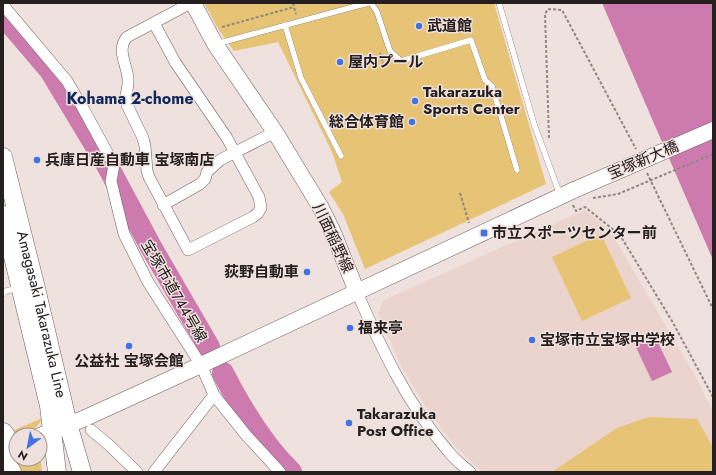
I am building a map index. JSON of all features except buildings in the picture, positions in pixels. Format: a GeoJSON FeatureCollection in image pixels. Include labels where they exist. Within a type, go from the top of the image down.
{"type":"FeatureCollection","features":[{"type":"Feature","properties":{"kind":"highway"},"geometry":{"type":"LineString","coordinates":[[7,447],[11,472]]}},
{"type":"Feature","properties":{"kind":"main road","name":"Amagasaki Takarazuka Line"},"geometry":{"type":"LineString","coordinates":[[3,156],[35,284],[57,472]]}},
{"type":"Feature","properties":{"kind":"main road","name":"Amagasaki Takarazuka Line"},"geometry":{"type":"LineString","coordinates":[[3,216],[49,406],[53,430],[82,472]]}},
{"type":"Feature","properties":{"kind":"street"},"geometry":{"type":"LineString","coordinates":[[154,23],[175,62],[227,138],[260,202],[261,208],[253,217],[188,250],[163,205],[146,170],[146,146],[127,105],[125,94],[128,81],[122,47],[123,41],[127,37],[192,3]]}},
{"type":"Feature","properties":{"kind":"street","name":"川面稲野線"},"geometry":{"type":"LineString","coordinates":[[192,3],[215,36],[321,208],[332,230],[374,333],[398,378],[421,415],[448,451],[470,472]]}},
{"type":"Feature","properties":{"kind":"street","name":"宝塚市道744号線"},"geometry":{"type":"LineString","coordinates":[[3,5],[67,81],[114,165],[112,176],[124,234],[148,282],[201,365],[214,395],[246,435],[280,472]]}},
{"type":"Feature","properties":{"kind":"street","name":"宝塚新大橋"},"geometry":{"type":"LineString","coordinates":[[53,430],[83,419],[713,130]]}},
{"type":"Feature","properties":{"kind":"street"},"geometry":{"type":"LineString","coordinates":[[163,205],[200,184],[214,164],[234,152],[275,132]]}},
{"type":"Feature","properties":{"kind":"street"},"geometry":{"type":"LineString","coordinates":[[154,472],[214,395]]}},
{"type":"Feature","properties":{"kind":"street"},"geometry":{"type":"LineString","coordinates":[[91,430],[137,472]]}},
{"type":"Feature","properties":{"kind":"lane"},"geometry":{"type":"LineString","coordinates":[[215,36],[285,25],[369,3],[377,12],[390,51],[401,61],[471,40],[485,80],[492,86],[517,170]]}},
{"type":"Feature","properties":{"kind":"lane"},"geometry":{"type":"LineString","coordinates":[[499,3],[534,124],[568,196]]}},
{"type":"Feature","properties":{"kind":"lane"},"geometry":{"type":"LineString","coordinates":[[285,25],[301,78],[341,156]]}},
{"type":"Feature","properties":{"kind":"lane"},"geometry":{"type":"LineString","coordinates":[[3,294],[6,291],[20,287]]}},
{"type":"Feature","properties":{"kind":"path"},"geometry":{"type":"LineString","coordinates":[[215,36],[294,7]]}},
{"type":"Feature","properties":{"kind":"path"},"geometry":{"type":"LineString","coordinates":[[549,138],[545,14],[548,9],[562,10],[638,154]]}},
{"type":"Feature","properties":{"kind":"path"},"geometry":{"type":"LineString","coordinates":[[380,51],[384,66]]}},
{"type":"Feature","properties":{"kind":"path"},"geometry":{"type":"LineString","coordinates":[[591,198],[618,194],[713,154]]}},
{"type":"Feature","properties":{"kind":"path"},"geometry":{"type":"LineString","coordinates":[[645,168],[713,309]]}},
{"type":"Feature","properties":{"kind":"path"},"geometry":{"type":"LineString","coordinates":[[460,193],[469,223]]}},
{"type":"Feature","properties":{"kind":"path"},"geometry":{"type":"LineString","coordinates":[[568,196],[576,211],[585,207],[620,234],[672,321],[713,397]]}},
{"type":"Feature","properties":{"kind":"shaded area","name":"Takarazuka Sports Center"},"geometry":{"type":"Polygon","coordinates":[[[204,3],[494,3],[546,184],[365,269],[343,214],[329,192],[342,182],[332,152],[278,42],[234,51],[219,30],[204,3]]]}},
{"type":"Feature","properties":{"kind":"shaded area"},"geometry":{"type":"Polygon","coordinates":[[[602,3],[713,3],[713,260],[602,3]]]}},
{"type":"Feature","properties":{"kind":"shaded area","name":"宝塚市立宝塚中学校"},"geometry":{"type":"Polygon","coordinates":[[[585,210],[610,231],[698,381],[713,412],[713,472],[482,472],[453,444],[426,407],[402,368],[378,313],[384,300],[585,210]]]}},
{"type":"Feature","properties":{"kind":"shaded area"},"geometry":{"type":"Polygon","coordinates":[[[601,234],[631,298],[582,321],[552,257],[601,234]]]}},
{"type":"Feature","properties":{"kind":"shaded area"},"geometry":{"type":"Polygon","coordinates":[[[653,332],[672,372],[652,381],[633,341],[653,332]]]}},
{"type":"Feature","properties":{"kind":"shaded area"},"geometry":{"type":"Polygon","coordinates":[[[649,417],[697,419],[713,447],[713,472],[552,472],[617,428],[649,417]]]}},
{"type":"Feature","properties":{"kind":"shaded area"},"geometry":{"type":"Polygon","coordinates":[[[42,418],[36,427],[21,427],[42,418]]]}},
{"type":"Feature","properties":{"kind":"shaded area"},"geometry":{"type":"Polygon","coordinates":[[[18,467],[42,467],[42,472],[21,472],[18,467]]]}},
{"type":"Feature","properties":{"kind":"waterway"},"geometry":{"type":"LineString","coordinates":[[3,15],[50,70],[106,163],[151,247],[209,347]]}},
{"type":"Feature","properties":{"kind":"waterway"},"geometry":{"type":"LineString","coordinates":[[223,373],[253,426],[271,450],[291,472]]}},
{"type":"Feature","properties":{"kind":"place","name":"武道館"},"geometry":{"type":"Point","coordinates":[419,26]}},
{"type":"Feature","properties":{"kind":"place","name":"屋内プール"},"geometry":{"type":"Point","coordinates":[340,62]}},
{"type":"Feature","properties":{"kind":"place","name":"Takarazuka Sports Center"},"geometry":{"type":"Point","coordinates":[415,101]}},
{"type":"Feature","properties":{"kind":"place","name":"総合体育館"},"geometry":{"type":"Point","coordinates":[412,122]}},
{"type":"Feature","properties":{"kind":"place","name":"兵庫日産自動車 宝塚南店"},"geometry":{"type":"Point","coordinates":[37,160]}},
{"type":"Feature","properties":{"kind":"place","name":"市立スポーツセンター前"},"geometry":{"type":"Point","coordinates":[484,233]}},
{"type":"Feature","properties":{"kind":"place","name":"荻野自動車"},"geometry":{"type":"Point","coordinates":[307,272]}},
{"type":"Feature","properties":{"kind":"place","name":"福来亭"},"geometry":{"type":"Point","coordinates":[350,328]}},
{"type":"Feature","properties":{"kind":"place","name":"宝塚市立宝塚中学校"},"geometry":{"type":"Point","coordinates":[532,340]}},
{"type":"Feature","properties":{"kind":"place","name":"公益社 宝塚会館"},"geometry":{"type":"Point","coordinates":[129,346]}},
{"type":"Feature","properties":{"kind":"place","name":"Takarazuka Post Office"},"geometry":{"type":"Point","coordinates":[349,423]}},
{"type":"Feature","properties":{"kind":"district","name":"Kohama 2-chome"},"geometry":{"type":"Point","coordinates":[130,98]}}]}
